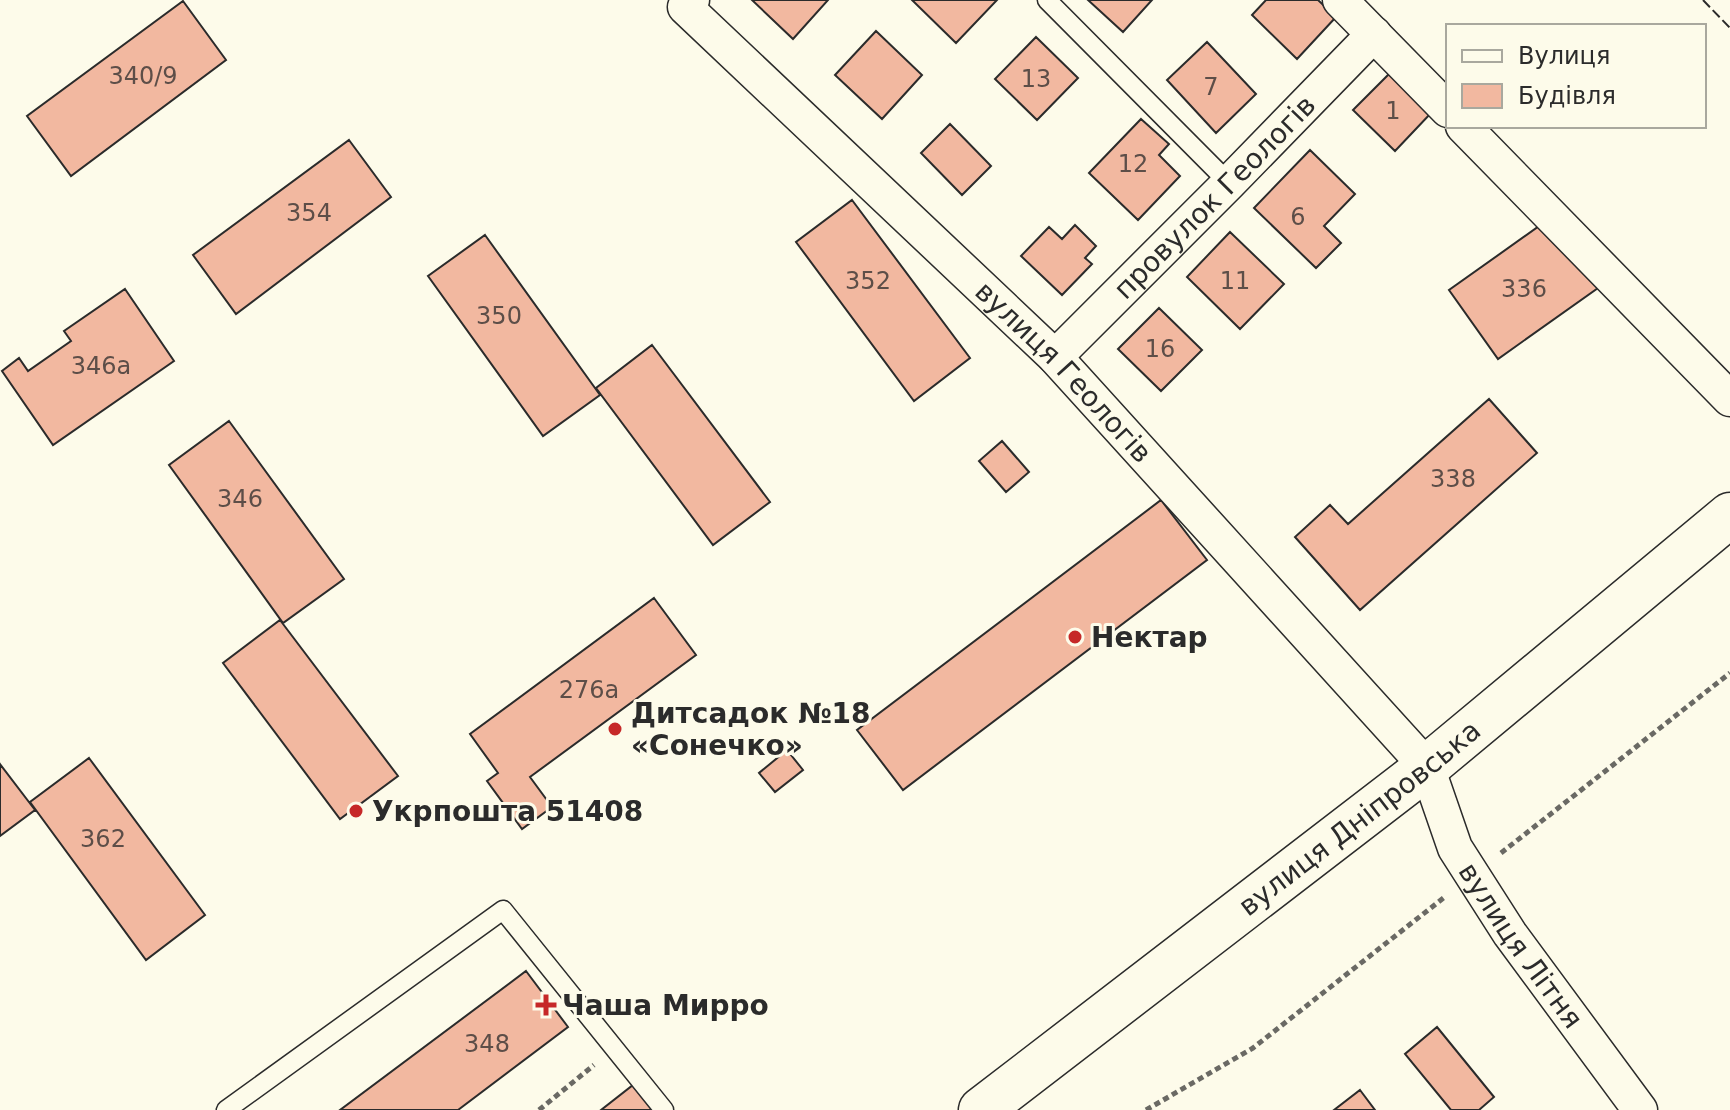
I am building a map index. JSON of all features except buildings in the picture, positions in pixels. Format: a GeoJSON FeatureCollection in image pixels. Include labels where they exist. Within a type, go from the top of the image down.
{"type":"FeatureCollection","features":[{"type":"Feature","properties":{"kind":"highway","name":"вулиця Дніпровська"},"geometry":{"type":"LineString","coordinates":[[981,1110],[1427,767],[1730,515]]}},
{"type":"Feature","properties":{"kind":"street"},"geometry":{"type":"LineString","coordinates":[[1340,0],[1446,108]]}},
{"type":"Feature","properties":{"kind":"street","name":"вулиця Геологів"},"geometry":{"type":"LineString","coordinates":[[685,2],[1055,357],[1427,767]]}},
{"type":"Feature","properties":{"kind":"street","name":"провулок Геологів"},"geometry":{"type":"LineString","coordinates":[[1055,357],[1374,34]]}},
{"type":"Feature","properties":{"kind":"street"},"geometry":{"type":"LineString","coordinates":[[1465,128],[1730,399]]}},
{"type":"Feature","properties":{"kind":"street","name":"вулиця Літня"},"geometry":{"type":"LineString","coordinates":[[1427,767],[1455,848],[1510,934],[1640,1110]]}},
{"type":"Feature","properties":{"kind":"lane"},"geometry":{"type":"LineString","coordinates":[[1047,0],[1229,183]]}},
{"type":"Feature","properties":{"kind":"lane"},"geometry":{"type":"LineString","coordinates":[[226,1110],[503,910],[664,1110]]}},
{"type":"Feature","properties":{"kind":"path"},"geometry":{"type":"LineString","coordinates":[[539,1110],[614,1048]]}},
{"type":"Feature","properties":{"kind":"fence"},"geometry":{"type":"LineString","coordinates":[[1703,0],[1730,28]]}},
{"type":"Feature","properties":{"kind":"place","name":"Нектар"},"geometry":{"type":"Point","coordinates":[1075,637]}},
{"type":"Feature","properties":{"kind":"place","name":"Дитсадок №18 «Сонечко»"},"geometry":{"type":"Point","coordinates":[615,729]}},
{"type":"Feature","properties":{"kind":"place","name":"Укрпошта 51408"},"geometry":{"type":"Point","coordinates":[356,811]}},
{"type":"Feature","properties":{"kind":"place","name":"Чаша Мирро"},"geometry":{"type":"Point","coordinates":[546,1005]}}]}
